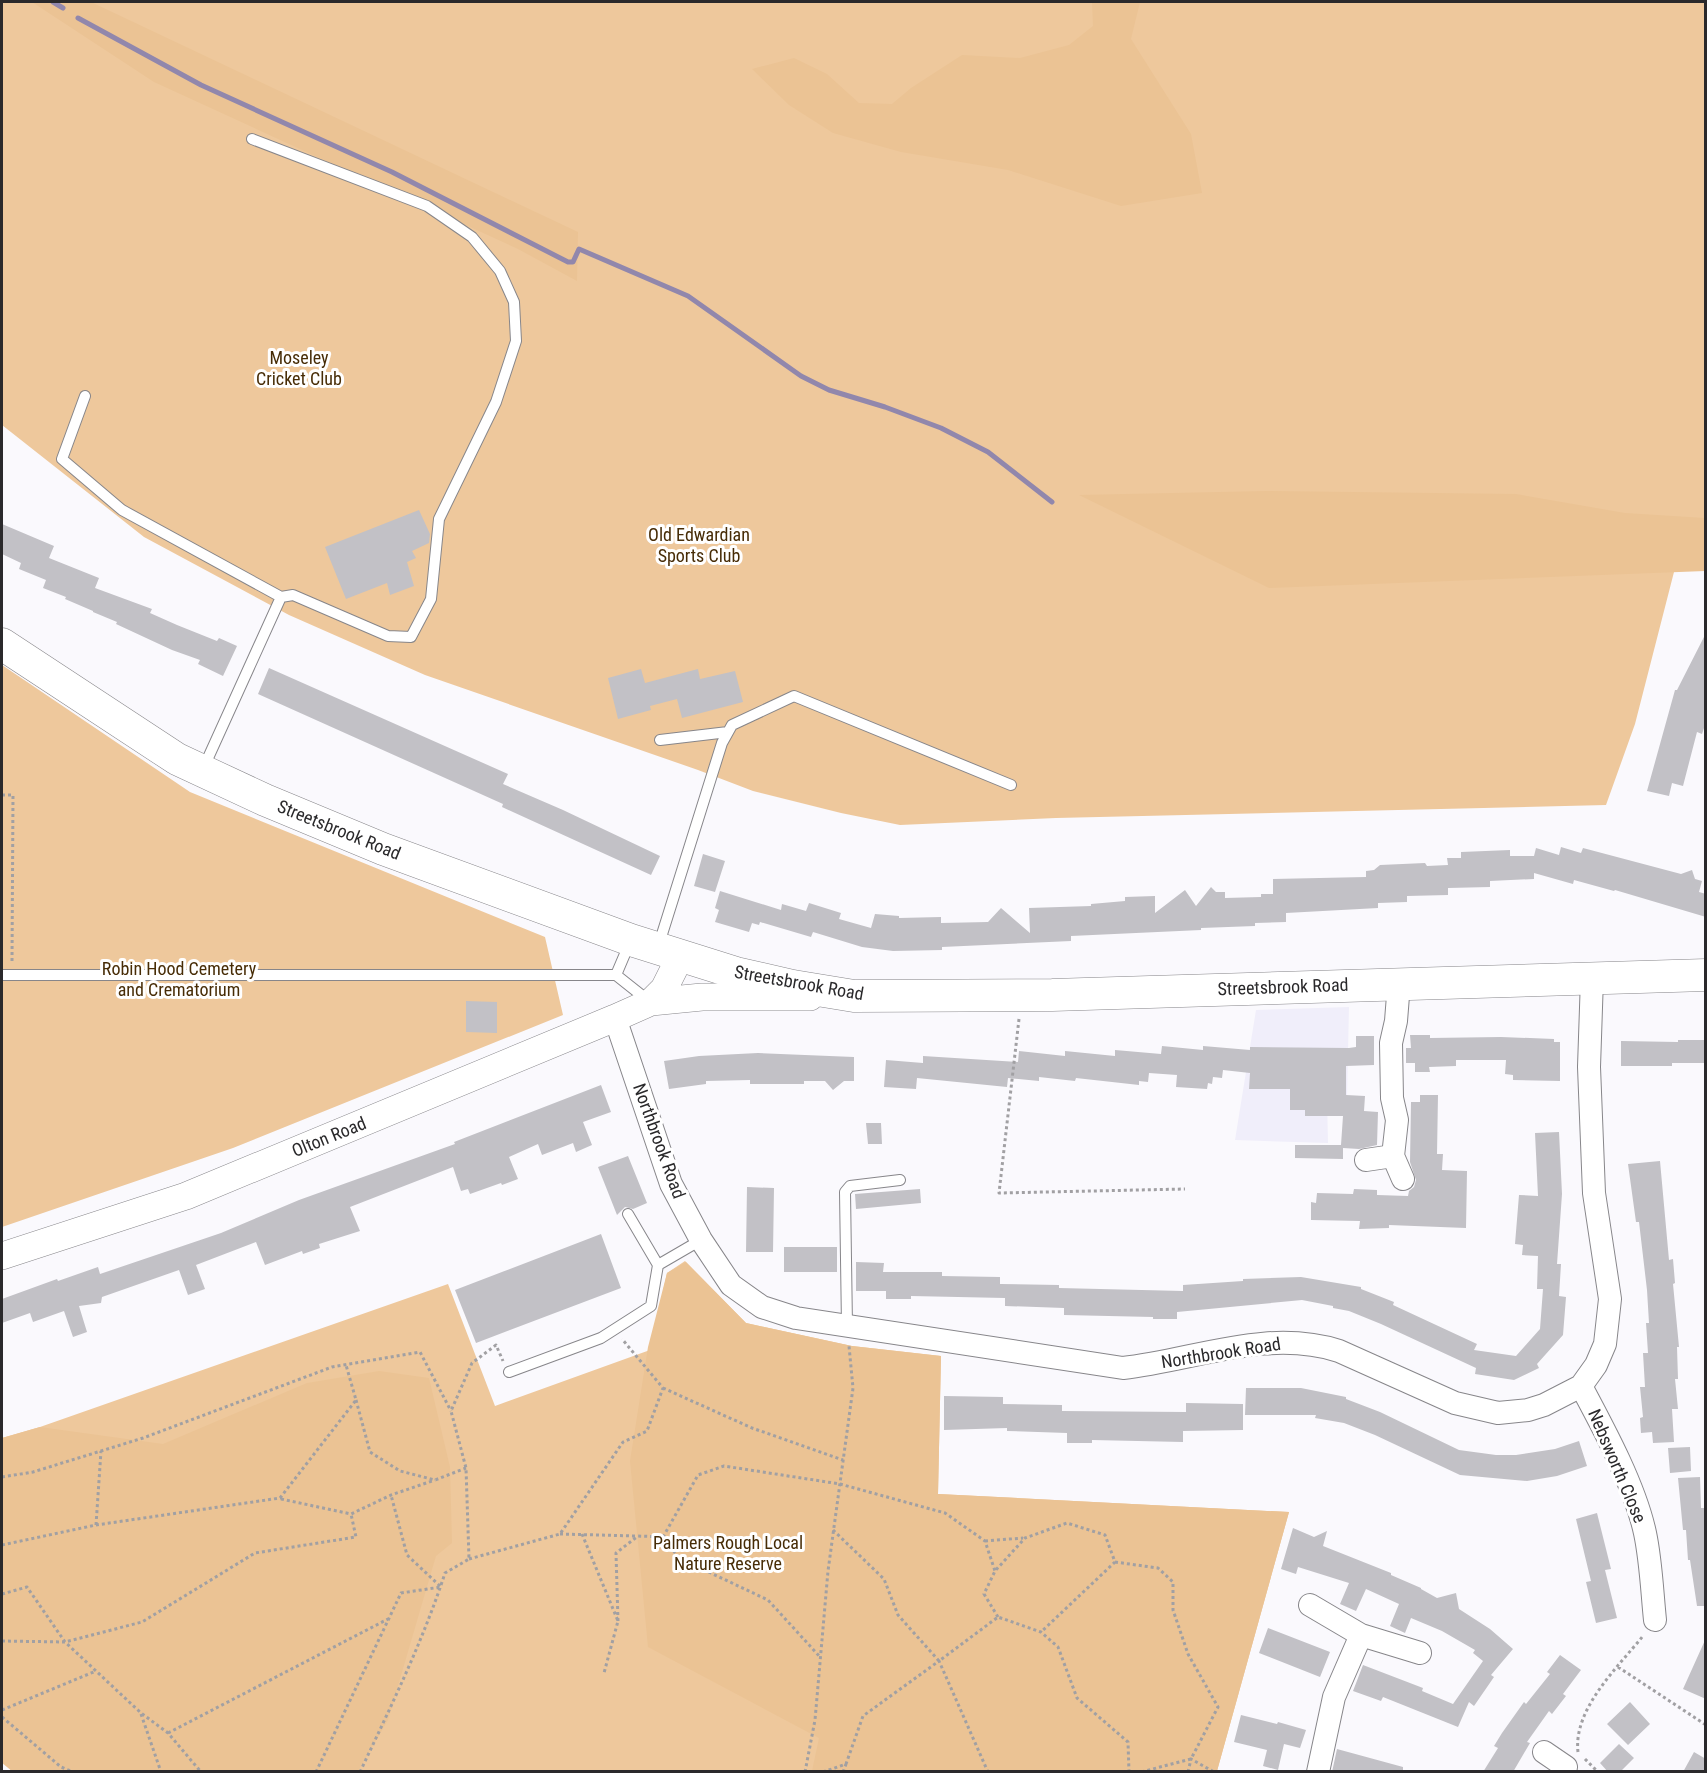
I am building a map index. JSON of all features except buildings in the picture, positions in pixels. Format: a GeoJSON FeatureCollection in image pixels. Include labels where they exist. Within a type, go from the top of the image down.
{"type":"FeatureCollection","features":[{"type":"Feature","properties":{"kind":"main road","name":"Streetsbrook Road"},"geometry":{"type":"LineString","coordinates":[[2,644],[177,759],[202,772],[383,849],[657,947],[736,973],[793,986],[854,996],[1022,995],[1706,975]]}},
{"type":"Feature","properties":{"kind":"street","name":"Olton Road"},"geometry":{"type":"LineString","coordinates":[[651,1002],[664,989],[657,947]]}},
{"type":"Feature","properties":{"kind":"street"},"geometry":{"type":"LineString","coordinates":[[1581,1386],[1596,1365],[1605,1344],[1610,1299],[1594,1193],[1589,1067],[1592,978]]}},
{"type":"Feature","properties":{"kind":"street"},"geometry":{"type":"LineString","coordinates":[[1398,983],[1392,1043],[1392,1098],[1397,1120],[1393,1156],[1403,1179]]}},
{"type":"Feature","properties":{"kind":"street","name":"Olton Road"},"geometry":{"type":"LineString","coordinates":[[2,1256],[186,1196],[651,1002],[702,997],[854,996]]}},
{"type":"Feature","properties":{"kind":"street","name":"Northbrook Road"},"geometry":{"type":"LineString","coordinates":[[615,1018],[671,1184],[700,1240],[731,1286],[762,1307],[796,1318],[1123,1368],[1258,1343],[1290,1342],[1321,1345],[1455,1402],[1498,1413],[1536,1408],[1581,1386]]}},
{"type":"Feature","properties":{"kind":"street"},"geometry":{"type":"LineString","coordinates":[[1366,1160],[1393,1156]]}},
{"type":"Feature","properties":{"kind":"street","name":"Nebsworth Close"},"geometry":{"type":"LineString","coordinates":[[1581,1386],[1610,1440],[1636,1504],[1645,1533],[1655,1620]]}},
{"type":"Feature","properties":{"kind":"street"},"geometry":{"type":"LineString","coordinates":[[1310,1605],[1361,1635],[1420,1653]]}},
{"type":"Feature","properties":{"kind":"street"},"geometry":{"type":"LineString","coordinates":[[1318,1772],[1334,1697],[1361,1635]]}},
{"type":"Feature","properties":{"kind":"street"},"geometry":{"type":"LineString","coordinates":[[1544,1752],[1569,1763]]}},
{"type":"Feature","properties":{"kind":"lane"},"geometry":{"type":"LineString","coordinates":[[85,396],[62,459],[123,510],[281,597],[293,595],[388,636],[411,637],[431,598],[439,519],[496,402],[516,342],[514,302],[500,271],[472,237],[427,206],[252,139]]}},
{"type":"Feature","properties":{"kind":"lane"},"geometry":{"type":"LineString","coordinates":[[202,772],[281,597]]}},
{"type":"Feature","properties":{"kind":"lane"},"geometry":{"type":"LineString","coordinates":[[7,975],[616,975],[657,947],[722,743],[732,725],[794,696],[1011,785]]}},
{"type":"Feature","properties":{"kind":"lane"},"geometry":{"type":"LineString","coordinates":[[660,740],[728,732]]}},
{"type":"Feature","properties":{"kind":"lane"},"geometry":{"type":"LineString","coordinates":[[616,975],[651,1002]]}},
{"type":"Feature","properties":{"kind":"lane"},"geometry":{"type":"LineString","coordinates":[[847,1326],[845,1192],[850,1186],[900,1180]]}},
{"type":"Feature","properties":{"kind":"lane"},"geometry":{"type":"LineString","coordinates":[[509,1372],[601,1338],[651,1306],[658,1265],[627,1214]]}},
{"type":"Feature","properties":{"kind":"lane"},"geometry":{"type":"LineString","coordinates":[[658,1265],[700,1240]]}},
{"type":"Feature","properties":{"kind":"path"},"geometry":{"type":"LineString","coordinates":[[2,795],[13,795],[7,975]]}},
{"type":"Feature","properties":{"kind":"path"},"geometry":{"type":"LineString","coordinates":[[1022,995],[999,1193],[1185,1189]]}},
{"type":"Feature","properties":{"kind":"path"},"geometry":{"type":"LineString","coordinates":[[805,1772],[815,1720],[828,1571],[853,1388],[847,1326]]}},
{"type":"Feature","properties":{"kind":"path"},"geometry":{"type":"LineString","coordinates":[[613,1329],[663,1388],[752,1428],[843,1460]]}},
{"type":"Feature","properties":{"kind":"path"},"geometry":{"type":"LineString","coordinates":[[451,1411],[472,1363],[496,1345],[509,1372]]}},
{"type":"Feature","properties":{"kind":"path"},"geometry":{"type":"LineString","coordinates":[[2,1477],[33,1472],[143,1438],[332,1367],[420,1352],[451,1411],[466,1468],[468,1559]]}},
{"type":"Feature","properties":{"kind":"path"},"geometry":{"type":"LineString","coordinates":[[346,1365],[370,1452],[400,1471],[435,1480]]}},
{"type":"Feature","properties":{"kind":"path"},"geometry":{"type":"LineString","coordinates":[[560,1534],[623,1442],[647,1431],[663,1388]]}},
{"type":"Feature","properties":{"kind":"path"},"geometry":{"type":"LineString","coordinates":[[280,1498],[356,1400]]}},
{"type":"Feature","properties":{"kind":"path"},"geometry":{"type":"LineString","coordinates":[[96,1525],[101,1451]]}},
{"type":"Feature","properties":{"kind":"path"},"geometry":{"type":"LineString","coordinates":[[663,1537],[698,1475],[724,1467],[840,1484],[945,1513],[985,1541],[995,1571]]}},
{"type":"Feature","properties":{"kind":"path"},"geometry":{"type":"LineString","coordinates":[[2,1545],[96,1525],[280,1498],[351,1514],[391,1496],[466,1468]]}},
{"type":"Feature","properties":{"kind":"path"},"geometry":{"type":"LineString","coordinates":[[391,1496],[407,1555],[441,1587]]}},
{"type":"Feature","properties":{"kind":"path"},"geometry":{"type":"LineString","coordinates":[[2,1641],[65,1642],[142,1622],[255,1553],[356,1537],[351,1514]]}},
{"type":"Feature","properties":{"kind":"path"},"geometry":{"type":"LineString","coordinates":[[985,1541],[1025,1538],[1067,1523],[1105,1535],[1115,1562]]}},
{"type":"Feature","properties":{"kind":"path"},"geometry":{"type":"LineString","coordinates":[[833,1530],[884,1579],[898,1615],[939,1661],[988,1772]]}},
{"type":"Feature","properties":{"kind":"path"},"geometry":{"type":"LineString","coordinates":[[360,1772],[400,1687],[445,1573],[468,1559],[560,1534],[663,1537]]}},
{"type":"Feature","properties":{"kind":"path"},"geometry":{"type":"LineString","coordinates":[[582,1534],[618,1621]]}},
{"type":"Feature","properties":{"kind":"path"},"geometry":{"type":"LineString","coordinates":[[604,1673],[618,1621],[616,1553],[638,1536]]}},
{"type":"Feature","properties":{"kind":"path"},"geometry":{"type":"LineString","coordinates":[[663,1537],[679,1558],[768,1600],[821,1658]]}},
{"type":"Feature","properties":{"kind":"path"},"geometry":{"type":"LineString","coordinates":[[1025,1538],[995,1571],[984,1594],[998,1617],[1041,1632],[1058,1647],[1077,1698],[1128,1742],[1129,1772]]}},
{"type":"Feature","properties":{"kind":"path"},"geometry":{"type":"LineString","coordinates":[[1041,1632],[1115,1562]]}},
{"type":"Feature","properties":{"kind":"path"},"geometry":{"type":"LineString","coordinates":[[1115,1562],[1158,1568],[1173,1582],[1173,1610],[1188,1654],[1218,1707],[1191,1759],[1188,1772]]}},
{"type":"Feature","properties":{"kind":"path"},"geometry":{"type":"LineString","coordinates":[[2,1594],[27,1587],[65,1642],[141,1713],[168,1732],[201,1772]]}},
{"type":"Feature","properties":{"kind":"path"},"geometry":{"type":"LineString","coordinates":[[316,1772],[401,1593],[441,1587]]}},
{"type":"Feature","properties":{"kind":"path"},"geometry":{"type":"LineString","coordinates":[[843,1772],[863,1716],[998,1617]]}},
{"type":"Feature","properties":{"kind":"path"},"geometry":{"type":"LineString","coordinates":[[168,1732],[388,1619]]}},
{"type":"Feature","properties":{"kind":"path"},"geometry":{"type":"LineString","coordinates":[[1598,1772],[1569,1763],[1583,1717],[1602,1688],[1655,1620]]}},
{"type":"Feature","properties":{"kind":"path"},"geometry":{"type":"LineString","coordinates":[[1618,1667],[1706,1725]]}},
{"type":"Feature","properties":{"kind":"path"},"geometry":{"type":"LineString","coordinates":[[2,1710],[96,1671]]}},
{"type":"Feature","properties":{"kind":"path"},"geometry":{"type":"LineString","coordinates":[[141,1713],[161,1772]]}},
{"type":"Feature","properties":{"kind":"path"},"geometry":{"type":"LineString","coordinates":[[2,1717],[61,1767],[73,1772]]}},
{"type":"Feature","properties":{"kind":"path"},"geometry":{"type":"LineString","coordinates":[[1141,1772],[1191,1759],[1214,1772]]}},
{"type":"Feature","properties":{"kind":"path"},"geometry":{"type":"LineString","coordinates":[[823,1772],[846,1764]]}},
{"type":"Feature","properties":{"kind":"shaded area"},"geometry":{"type":"Polygon","coordinates":[[[1349,1007],[1347,1097],[1327,1097],[1328,1143],[1235,1140],[1256,1010],[1349,1007]]]}},
{"type":"Feature","properties":{"kind":"green space"},"geometry":{"type":"Polygon","coordinates":[[[2,2],[1705,2],[1705,541],[1691,538],[1674,572],[1635,724],[1606,805],[1056,818],[900,825],[753,791],[425,675],[289,615],[144,537],[2,425],[2,2]]]}},
{"type":"Feature","properties":{"kind":"green space"},"geometry":{"type":"Polygon","coordinates":[[[32,2],[91,2],[578,232],[577,281],[518,249],[154,82],[32,2]]]}},
{"type":"Feature","properties":{"kind":"green space"},"geometry":{"type":"Polygon","coordinates":[[[1092,2],[1140,2],[1131,39],[1191,134],[1202,193],[1121,206],[1008,170],[901,152],[833,133],[789,105],[752,69],[794,58],[827,74],[859,103],[892,104],[911,88],[962,55],[1020,58],[1069,45],[1093,26],[1092,2]]]}},
{"type":"Feature","properties":{"kind":"green space"},"geometry":{"type":"Polygon","coordinates":[[[1266,491],[1516,494],[1625,513],[1705,518],[1705,571],[1269,588],[1079,495],[1266,491]]]}},
{"type":"Feature","properties":{"kind":"green space","name":"Robin Hood Cemetery and Crematorium"},"geometry":{"type":"Polygon","coordinates":[[[2,665],[190,792],[545,937],[563,1015],[233,1148],[2,1227],[2,665]]]}},
{"type":"Feature","properties":{"kind":"green space","name":"Palmers Rough Local Nature Reserve"},"geometry":{"type":"Polygon","coordinates":[[[685,1261],[746,1323],[852,1346],[941,1356],[938,1494],[1289,1512],[1217,1771],[12,1771],[2,1763],[2,1438],[40,1427],[448,1284],[495,1406],[650,1350],[667,1273],[685,1261]]]}},
{"type":"Feature","properties":{"kind":"green space"},"geometry":{"type":"Polygon","coordinates":[[[686,1262],[746,1323],[852,1346],[941,1356],[938,1494],[1289,1512],[1217,1771],[812,1771],[819,1738],[648,1647],[630,1461],[648,1347],[667,1273],[686,1262]]]}},
{"type":"Feature","properties":{"kind":"green space"},"geometry":{"type":"Polygon","coordinates":[[[379,1371],[429,1378],[450,1467],[452,1543],[436,1556],[388,1720],[358,1771],[13,1772],[2,1762],[2,1438],[40,1427],[163,1444],[307,1383],[379,1371]]]}},
{"type":"Feature","properties":{"kind":"waterway"},"geometry":{"type":"LineString","coordinates":[[53,2],[63,8]]}},
{"type":"Feature","properties":{"kind":"waterway"},"geometry":{"type":"LineString","coordinates":[[78,18],[201,85],[392,172],[568,262],[573,262],[579,249],[688,296],[801,376],[829,390],[885,407],[941,428],[988,452],[1052,502]]}},
{"type":"Feature","properties":{"kind":"park label","name":"Moseley Cricket Club"},"geometry":{"type":"Point","coordinates":[299,368]}},
{"type":"Feature","properties":{"kind":"park label","name":"Old Edwardian Sports Club"},"geometry":{"type":"Point","coordinates":[699,545]}}]}
